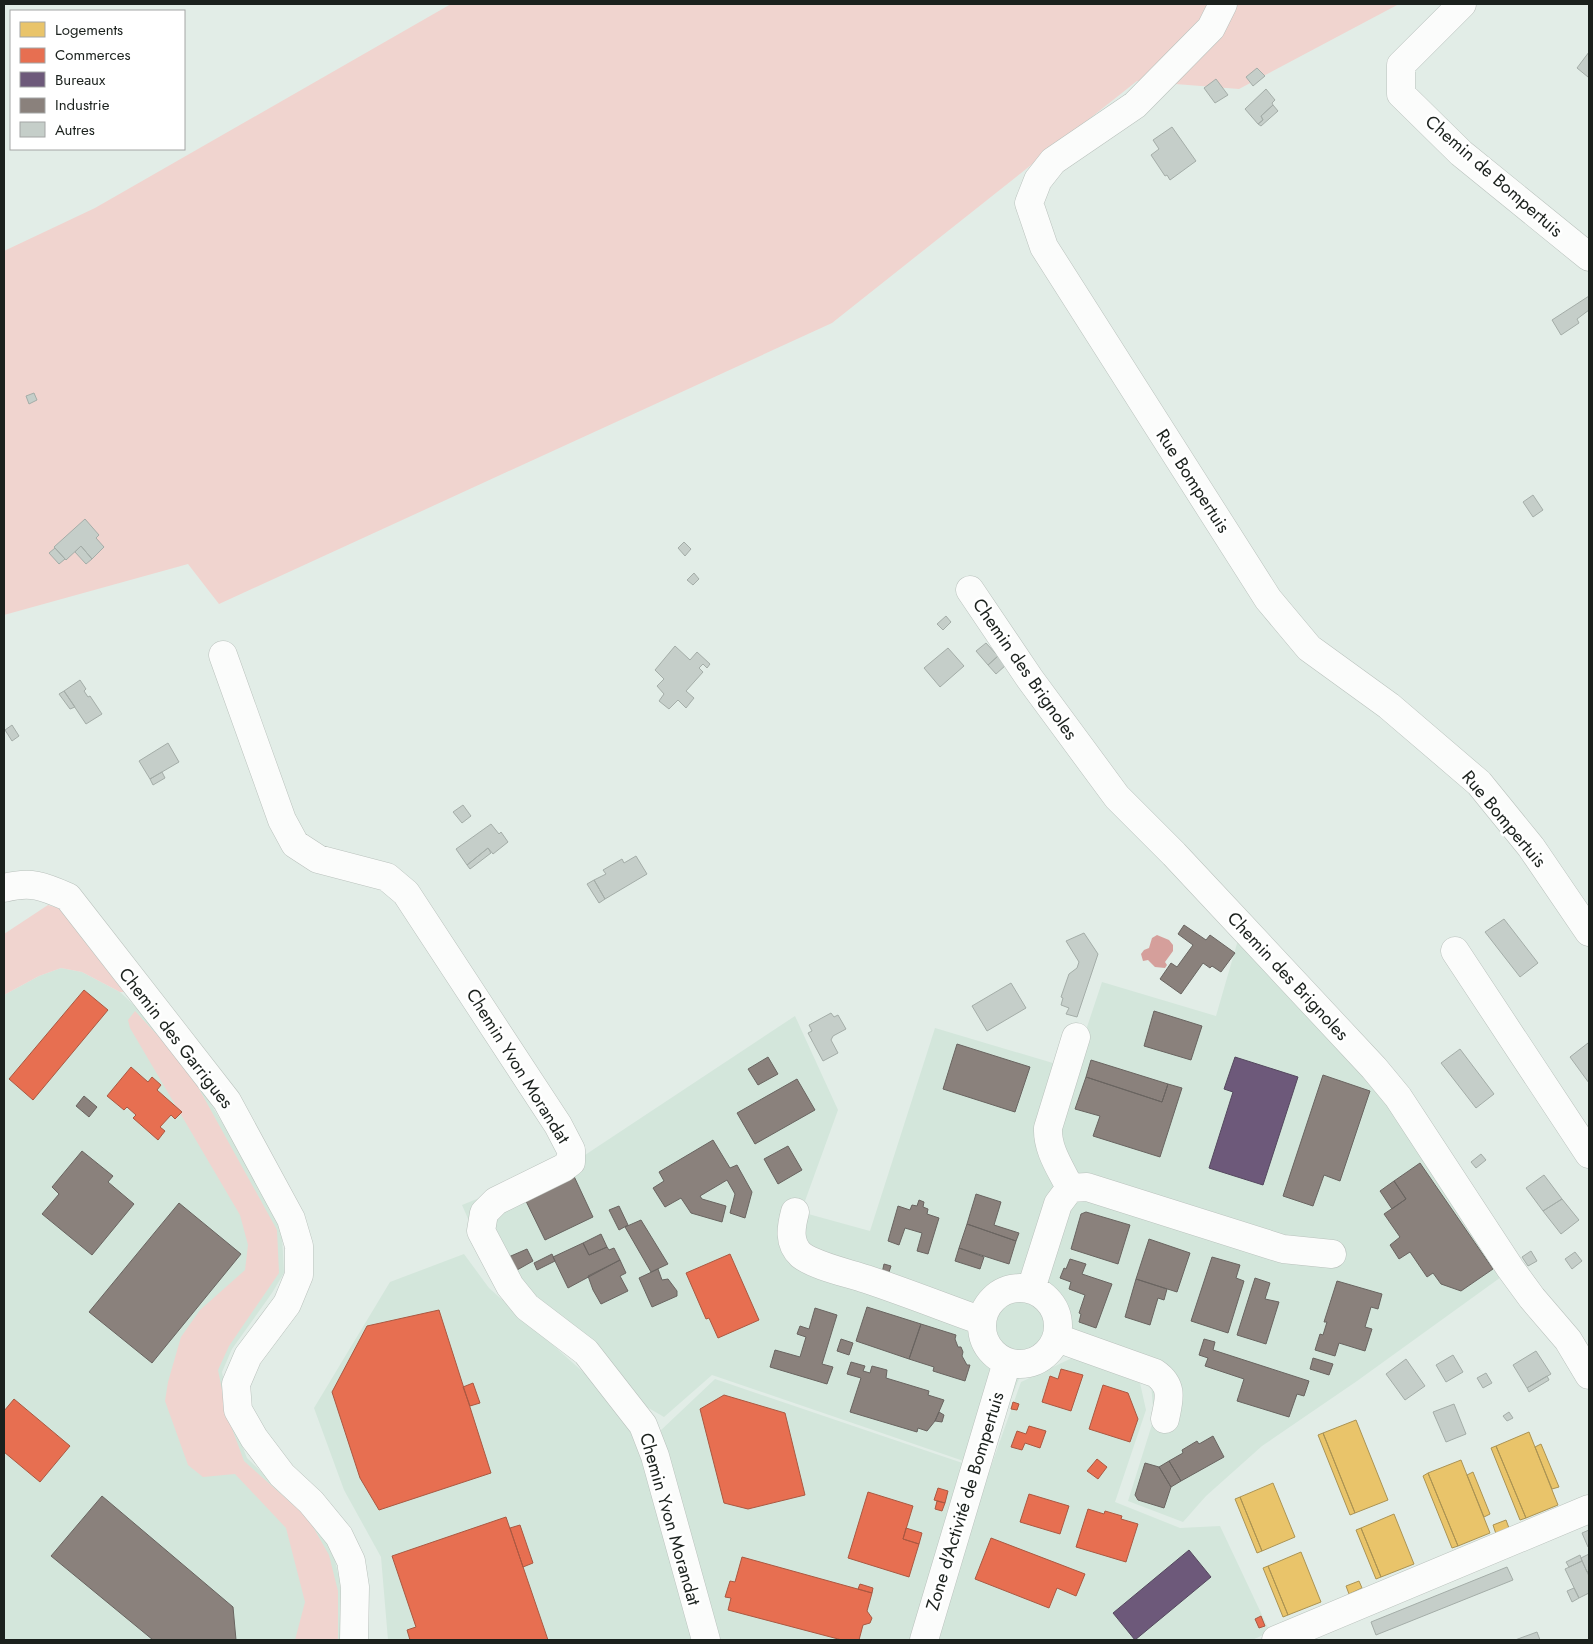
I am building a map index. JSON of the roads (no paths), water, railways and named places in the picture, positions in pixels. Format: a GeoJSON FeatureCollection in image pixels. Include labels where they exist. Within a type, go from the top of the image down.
{"type":"FeatureCollection","features":[{"type":"Feature","properties":{"kind":"street","name":"Rue Bompertuis"},"geometry":{"type":"LineString","coordinates":[[1223,4],[1211,28],[1134,105],[1053,161],[1038,180],[1029,203],[1044,247],[1268,599],[1309,648],[1390,706],[1479,783],[1531,847],[1589,932]]}},
{"type":"Feature","properties":{"kind":"street","name":"Chemin de Bompertuis"},"geometry":{"type":"LineString","coordinates":[[1462,4],[1400,65],[1401,94],[1461,153],[1589,257]]}},
{"type":"Feature","properties":{"kind":"street","name":"Chemin des Brignoles"},"geometry":{"type":"LineString","coordinates":[[970,590],[1030,679],[1117,796],[1174,854],[1374,1068],[1392,1090],[1510,1268],[1532,1298],[1568,1340],[1589,1375]]}},
{"type":"Feature","properties":{"kind":"street","name":"Chemin Yvon Morandat"},"geometry":{"type":"LineString","coordinates":[[224,655],[282,820],[295,844],[318,859],[387,877],[406,893],[558,1126],[571,1150],[571,1162],[563,1168],[496,1201],[484,1213],[481,1231],[510,1286],[527,1307],[586,1352],[643,1425],[655,1456],[706,1640]]}},
{"type":"Feature","properties":{"kind":"street","name":"Chemin des Garrigues"},"geometry":{"type":"LineString","coordinates":[[4,888],[20,884],[46,887],[68,898],[227,1101],[291,1219],[299,1246],[299,1275],[288,1304],[248,1356],[236,1384],[238,1410],[254,1438],[282,1474],[311,1502],[339,1536],[351,1561],[355,1588],[354,1640]]}},
{"type":"Feature","properties":{"kind":"street"},"geometry":{"type":"LineString","coordinates":[[1456,951],[1589,1154]]}},
{"type":"Feature","properties":{"kind":"street"},"geometry":{"type":"LineString","coordinates":[[1070,1188],[1051,1148],[1048,1128],[1076,1037]]}},
{"type":"Feature","properties":{"kind":"street"},"geometry":{"type":"LineString","coordinates":[[1031,1289],[1058,1204],[1070,1188],[1087,1187],[1283,1249],[1332,1254]]}},
{"type":"Feature","properties":{"kind":"street"},"geometry":{"type":"LineString","coordinates":[[795,1212],[791,1228],[793,1244],[800,1254],[810,1261],[982,1321]]}},
{"type":"Feature","properties":{"kind":"street"},"geometry":{"type":"LineString","coordinates":[[1020,1287],[1031,1289],[1042,1294],[1054,1308],[1059,1326],[1057,1338],[1051,1349],[1031,1363],[1007,1362],[996,1356],[987,1346],[982,1334],[984,1311],[990,1301],[1009,1289],[1020,1287]]}},
{"type":"Feature","properties":{"kind":"street"},"geometry":{"type":"LineString","coordinates":[[1057,1338],[1155,1373],[1162,1378],[1168,1387],[1169,1399],[1164,1419]]}},
{"type":"Feature","properties":{"kind":"street","name":"Zone d'Activité de Bompertuis"},"geometry":{"type":"LineString","coordinates":[[924,1640],[1007,1362]]}},
{"type":"Feature","properties":{"kind":"street"},"geometry":{"type":"LineString","coordinates":[[1276,1640],[1589,1509]]}}]}
